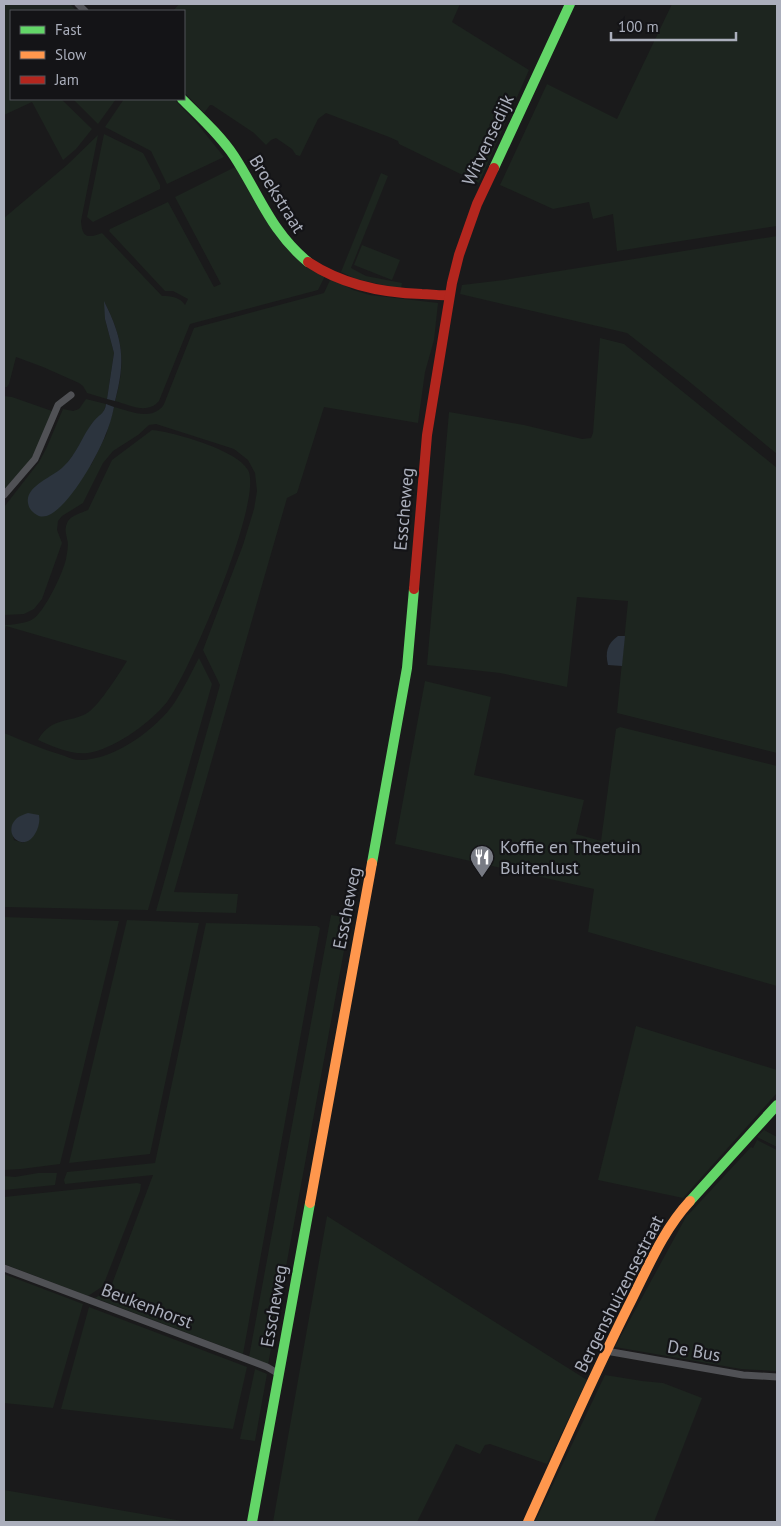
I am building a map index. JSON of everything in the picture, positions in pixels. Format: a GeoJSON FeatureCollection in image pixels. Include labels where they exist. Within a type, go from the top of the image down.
{"type":"FeatureCollection","features":[{"type":"Feature","properties":{"kind":"street","name":"Witvensedijk"},"geometry":{"type":"LineString","coordinates":[[449,296],[459,255],[477,204],[570,4]]}},
{"type":"Feature","properties":{"kind":"street","name":"Broekstraat"},"geometry":{"type":"LineString","coordinates":[[183,100],[222,140],[234,156],[285,241],[310,263],[325,273],[357,286],[386,292],[449,296]]}},
{"type":"Feature","properties":{"kind":"street","name":"Esscheweg"},"geometry":{"type":"LineString","coordinates":[[252,1522],[407,668],[427,435],[449,296]]}},
{"type":"Feature","properties":{"kind":"street"},"geometry":{"type":"LineString","coordinates":[[4,495],[35,459],[58,405],[71,395]]}},
{"type":"Feature","properties":{"kind":"street","name":"Bergenshuizensestraat"},"geometry":{"type":"LineString","coordinates":[[528,1522],[606,1351],[664,1236],[682,1208],[777,1105]]}},
{"type":"Feature","properties":{"kind":"street","name":"Beukenhorst"},"geometry":{"type":"LineString","coordinates":[[4,1268],[267,1367],[279,1374]]}},
{"type":"Feature","properties":{"kind":"street","name":"De Bus"},"geometry":{"type":"LineString","coordinates":[[606,1351],[743,1375],[777,1378]]}},
{"type":"Feature","properties":{"kind":"shaded area"},"geometry":{"type":"Polygon","coordinates":[[[4,4],[70,4],[76,10],[10,10],[10,100],[62,100],[92,129],[76,149],[63,160],[32,102],[4,115],[4,4]]]}},
{"type":"Feature","properties":{"kind":"shaded area"},"geometry":{"type":"Polygon","coordinates":[[[179,4],[460,4],[452,22],[529,70],[479,183],[399,144],[398,141],[326,113],[318,119],[300,156],[296,155],[292,149],[276,138],[266,145],[254,133],[212,105],[204,113],[185,93],[185,10],[174,10],[179,4]]]}},
{"type":"Feature","properties":{"kind":"shaded area"},"geometry":{"type":"Polygon","coordinates":[[[672,4],[777,4],[777,226],[617,251],[613,214],[593,219],[589,202],[553,209],[500,185],[547,84],[617,119],[672,4]]]}},
{"type":"Feature","properties":{"kind":"shaded area"},"geometry":{"type":"Polygon","coordinates":[[[74,100],[115,100],[98,124],[74,100]]]}},
{"type":"Feature","properties":{"kind":"shaded area"},"geometry":{"type":"Polygon","coordinates":[[[123,100],[175,100],[224,157],[167,184],[151,151],[105,127],[123,100]]]}},
{"type":"Feature","properties":{"kind":"shaded area"},"geometry":{"type":"Polygon","coordinates":[[[104,134],[143,153],[160,185],[160,189],[93,222],[87,217],[104,134]]]}},
{"type":"Feature","properties":{"kind":"shaded area"},"geometry":{"type":"Polygon","coordinates":[[[98,135],[81,221],[84,233],[93,236],[102,233],[162,296],[181,300],[185,305],[188,299],[173,291],[165,291],[109,231],[110,229],[168,202],[214,287],[221,284],[175,197],[237,166],[278,237],[325,276],[318,290],[190,324],[159,401],[154,405],[144,408],[115,401],[121,374],[121,351],[116,328],[105,303],[105,319],[114,353],[107,399],[87,393],[79,383],[16,357],[9,384],[7,387],[4,387],[4,218],[67,165],[98,135]]]}},
{"type":"Feature","properties":{"kind":"shaded area"},"geometry":{"type":"Polygon","coordinates":[[[381,173],[388,176],[351,268],[366,276],[402,283],[401,289],[356,279],[341,272],[381,173]]]}},
{"type":"Feature","properties":{"kind":"shaded area"},"geometry":{"type":"Polygon","coordinates":[[[777,236],[777,454],[627,333],[460,294],[462,285],[504,280],[777,236]]]}},
{"type":"Feature","properties":{"kind":"shaded area"},"geometry":{"type":"Polygon","coordinates":[[[362,245],[400,260],[392,280],[354,265],[362,245]]]}},
{"type":"Feature","properties":{"kind":"shaded area"},"geometry":{"type":"Polygon","coordinates":[[[331,278],[353,290],[370,295],[438,303],[434,340],[425,372],[418,423],[324,407],[297,493],[287,498],[174,892],[238,894],[236,913],[156,911],[220,685],[203,650],[243,545],[254,509],[257,491],[255,473],[248,460],[234,449],[156,424],[149,425],[138,435],[113,451],[103,463],[83,503],[62,516],[58,521],[57,530],[62,543],[42,599],[34,609],[24,614],[4,615],[4,507],[39,462],[63,409],[73,411],[79,409],[86,399],[106,404],[103,414],[93,422],[64,467],[30,493],[91,465],[106,435],[114,407],[143,414],[155,412],[161,408],[194,328],[324,293],[331,278]]]}},
{"type":"Feature","properties":{"kind":"shaded area"},"geometry":{"type":"Polygon","coordinates":[[[104,301],[115,327],[121,350],[121,373],[115,401],[107,399],[114,353],[105,319],[104,301]]]}},
{"type":"Feature","properties":{"kind":"shaded area"},"geometry":{"type":"Polygon","coordinates":[[[600,338],[624,344],[777,468],[777,753],[617,713],[628,601],[577,597],[567,687],[500,673],[427,665],[449,412],[524,425],[582,439],[591,438],[593,433],[600,338]]]}},
{"type":"Feature","properties":{"kind":"shaded area"},"geometry":{"type":"Polygon","coordinates":[[[4,396],[52,411],[35,454],[4,490],[4,396]]]}},
{"type":"Feature","properties":{"kind":"shaded area"},"geometry":{"type":"Polygon","coordinates":[[[106,404],[114,407],[108,429],[87,472],[67,500],[56,511],[46,516],[37,515],[28,505],[28,497],[31,492],[68,462],[89,427],[104,410],[106,404]]]}},
{"type":"Feature","properties":{"kind":"shaded area"},"geometry":{"type":"Polygon","coordinates":[[[152,430],[175,434],[204,443],[219,449],[242,463],[248,470],[250,487],[245,515],[235,549],[207,624],[167,702],[143,725],[123,739],[103,749],[86,753],[65,751],[38,740],[44,732],[56,723],[77,718],[90,711],[104,695],[127,661],[6,626],[4,633],[4,625],[19,624],[38,615],[53,591],[66,559],[68,541],[66,526],[68,521],[88,510],[112,460],[152,430]]]}},
{"type":"Feature","properties":{"kind":"shaded area"},"geometry":{"type":"Polygon","coordinates":[[[618,636],[625,636],[622,666],[608,665],[608,649],[611,642],[618,636]]]}},
{"type":"Feature","properties":{"kind":"shaded area"},"geometry":{"type":"Polygon","coordinates":[[[199,658],[212,684],[148,910],[4,907],[4,733],[74,759],[92,759],[106,755],[133,742],[157,723],[175,702],[199,658]],[[16,819],[11,828],[14,840],[24,843],[16,819]]]}},
{"type":"Feature","properties":{"kind":"shaded area"},"geometry":{"type":"Polygon","coordinates":[[[425,681],[491,697],[474,775],[584,800],[576,834],[601,841],[616,729],[620,727],[777,766],[777,986],[588,932],[594,889],[395,844],[425,681]]]}},
{"type":"Feature","properties":{"kind":"shaded area"},"geometry":{"type":"Polygon","coordinates":[[[28,813],[39,815],[39,824],[32,838],[26,842],[21,842],[13,836],[12,824],[17,818],[28,813]]]}},
{"type":"Feature","properties":{"kind":"shaded area"},"geometry":{"type":"Polygon","coordinates":[[[331,915],[350,918],[268,1365],[249,1357],[331,915]]]}},
{"type":"Feature","properties":{"kind":"shaded area"},"geometry":{"type":"Polygon","coordinates":[[[4,917],[119,921],[60,1164],[4,1170],[4,917]]]}},
{"type":"Feature","properties":{"kind":"shaded area"},"geometry":{"type":"Polygon","coordinates":[[[127,920],[199,923],[150,1154],[69,1163],[127,920]]]}},
{"type":"Feature","properties":{"kind":"shaded area"},"geometry":{"type":"Polygon","coordinates":[[[206,923],[317,926],[320,928],[243,1354],[95,1298],[108,1290],[112,1284],[153,1175],[65,1184],[64,1180],[67,1172],[155,1163],[206,923]]]}},
{"type":"Feature","properties":{"kind":"shaded area"},"geometry":{"type":"Polygon","coordinates":[[[636,1026],[777,1070],[777,1093],[683,1198],[598,1180],[636,1026]]]}},
{"type":"Feature","properties":{"kind":"shaded area"},"geometry":{"type":"Polygon","coordinates":[[[764,1130],[777,1137],[777,1147],[757,1137],[764,1130]]]}},
{"type":"Feature","properties":{"kind":"shaded area"},"geometry":{"type":"Polygon","coordinates":[[[757,1140],[777,1150],[777,1371],[741,1369],[615,1347],[687,1215],[751,1147],[753,1148],[757,1140]]]}},
{"type":"Feature","properties":{"kind":"shaded area"},"geometry":{"type":"Polygon","coordinates":[[[38,1173],[57,1173],[55,1185],[4,1190],[4,1176],[15,1177],[38,1173]]]}},
{"type":"Feature","properties":{"kind":"shaded area"},"geometry":{"type":"Polygon","coordinates":[[[141,1184],[140,1191],[103,1286],[88,1296],[4,1264],[4,1197],[141,1184]]]}},
{"type":"Feature","properties":{"kind":"shaded area"},"geometry":{"type":"Polygon","coordinates":[[[327,1216],[587,1380],[547,1464],[490,1444],[485,1445],[480,1454],[456,1444],[417,1522],[273,1522],[327,1216]]]}},
{"type":"Feature","properties":{"kind":"shaded area"},"geometry":{"type":"Polygon","coordinates":[[[4,1274],[83,1304],[53,1408],[4,1403],[4,1274]]]}},
{"type":"Feature","properties":{"kind":"shaded area"},"geometry":{"type":"Polygon","coordinates":[[[89,1307],[247,1367],[233,1429],[61,1409],[89,1307]]]}},
{"type":"Feature","properties":{"kind":"shaded area"},"geometry":{"type":"Polygon","coordinates":[[[255,1369],[267,1374],[255,1441],[240,1439],[255,1369]]]}},
{"type":"Feature","properties":{"kind":"shaded area"},"geometry":{"type":"Polygon","coordinates":[[[605,1375],[663,1383],[702,1398],[654,1522],[535,1522],[605,1375]]]}},
{"type":"Feature","properties":{"kind":"shaded area"},"geometry":{"type":"Polygon","coordinates":[[[4,1490],[188,1522],[4,1522],[4,1490]]]}},
{"type":"Feature","properties":{"kind":"traffic: fast"},"geometry":{"type":"LineString","coordinates":[[494,168],[570,4]]}},
{"type":"Feature","properties":{"kind":"traffic: fast"},"geometry":{"type":"LineString","coordinates":[[183,100],[210,126],[228,148],[243,170],[266,212],[284,238],[308,262]]}},
{"type":"Feature","properties":{"kind":"traffic: fast"},"geometry":{"type":"LineString","coordinates":[[372,863],[407,668],[414,589]]}},
{"type":"Feature","properties":{"kind":"traffic: fast"},"geometry":{"type":"LineString","coordinates":[[690,1201],[777,1105]]}},
{"type":"Feature","properties":{"kind":"traffic: fast"},"geometry":{"type":"LineString","coordinates":[[252,1522],[310,1203]]}},
{"type":"Feature","properties":{"kind":"traffic: slow"},"geometry":{"type":"LineString","coordinates":[[310,1203],[372,863]]}},
{"type":"Feature","properties":{"kind":"traffic: slow"},"geometry":{"type":"LineString","coordinates":[[528,1522],[618,1326],[651,1260],[672,1223],[690,1201]]}},
{"type":"Feature","properties":{"kind":"traffic: jam"},"geometry":{"type":"LineString","coordinates":[[414,589],[427,435],[452,283],[459,255],[477,204],[494,168]]}},
{"type":"Feature","properties":{"kind":"traffic: jam"},"geometry":{"type":"LineString","coordinates":[[308,262],[335,277],[377,290],[449,295]]}},
{"type":"Feature","properties":{"kind":"place","name":"Koffie en Theetuin Buitenlust"},"geometry":{"type":"Point","coordinates":[482,878]}}]}
